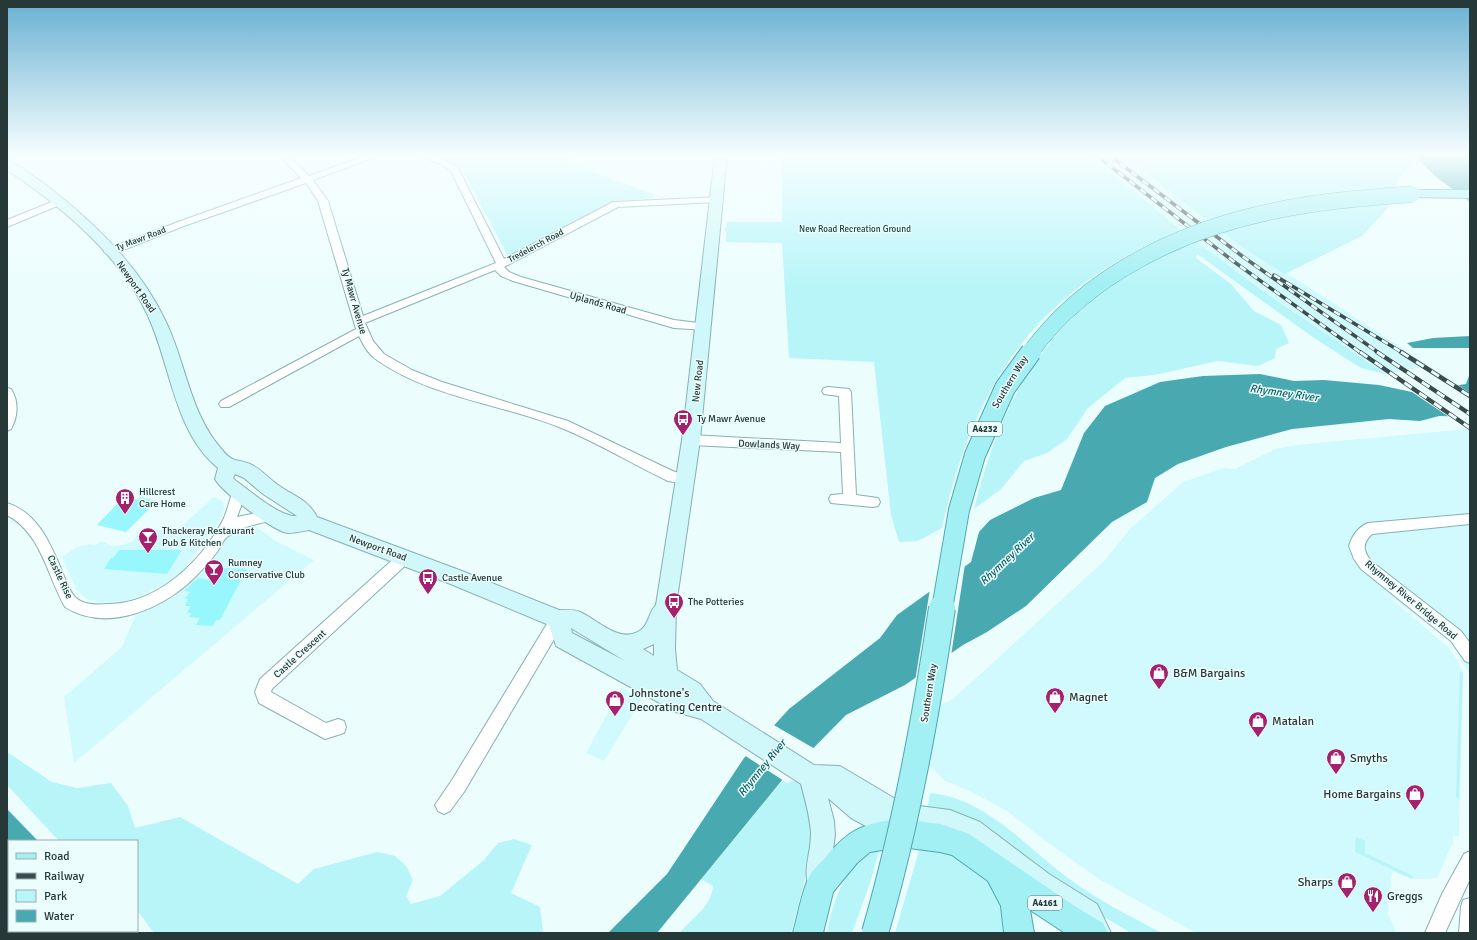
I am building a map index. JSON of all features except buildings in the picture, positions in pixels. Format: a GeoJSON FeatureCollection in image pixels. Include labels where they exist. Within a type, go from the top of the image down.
{"type":"FeatureCollection","features":[{"type":"Feature","properties":{"kind":"main road","name":"Newport Road"},"geometry":{"type":"LineString","coordinates":[[55,199],[88,227],[129,273],[154,312],[163,334],[185,405],[202,436],[228,466],[224,480],[239,493],[270,515],[288,525],[310,522],[558,619],[574,619],[616,643],[692,691],[705,709]]}},
{"type":"Feature","properties":{"kind":"main road","name":"New Road"},"geometry":{"type":"LineString","coordinates":[[667,675],[663,656],[666,606],[691,440],[717,199]]}},
{"type":"Feature","properties":{"kind":"main road","name":"Southern Way"},"geometry":{"type":"LineString","coordinates":[[875,933],[899,849],[910,800],[926,711],[951,553],[968,476],[983,433],[997,403],[1015,372],[1033,347],[1070,307],[1108,277],[1152,251],[1213,226],[1274,210],[1331,200],[1347,199]]}},
{"type":"Feature","properties":{"kind":"main road"},"geometry":{"type":"LineString","coordinates":[[228,466],[242,468],[274,492],[303,510],[310,522]]}},
{"type":"Feature","properties":{"kind":"main road","name":"New Road"},"geometry":{"type":"LineString","coordinates":[[616,643],[631,643],[648,637],[666,606]]}},
{"type":"Feature","properties":{"kind":"main road","name":"Newport Road"},"geometry":{"type":"LineString","coordinates":[[558,619],[563,639],[684,705],[705,709],[819,777],[869,815],[901,833]]}},
{"type":"Feature","properties":{"kind":"main road"},"geometry":{"type":"LineString","coordinates":[[820,885],[818,866],[823,835],[819,777],[840,778],[885,808],[903,816],[939,820],[971,830],[1040,883],[1088,913],[1098,933]]}},
{"type":"Feature","properties":{"kind":"main road","name":"A4161"},"geometry":{"type":"LineString","coordinates":[[808,933],[820,885],[847,854],[863,840],[882,835],[901,833],[940,838],[959,844],[1093,933]]}},
{"type":"Feature","properties":{"kind":"main road","name":"A4161"},"geometry":{"type":"LineString","coordinates":[[999,872],[1015,904],[1019,933]]}},
{"type":"Feature","properties":{"kind":"street","name":"Ty Mawr Road"},"geometry":{"type":"LineString","coordinates":[[109,252],[176,226],[254,199]]}},
{"type":"Feature","properties":{"kind":"street","name":"Ty Mawr Avenue"},"geometry":{"type":"LineString","coordinates":[[321,199],[327,210],[361,326],[368,343],[380,357],[408,373],[438,385],[564,424],[657,470],[673,477],[686,479]]}},
{"type":"Feature","properties":{"kind":"street","name":"Uplands Road"},"geometry":{"type":"LineString","coordinates":[[469,199],[505,274],[517,280],[674,324],[704,327]]}},
{"type":"Feature","properties":{"kind":"street","name":"Tredelerch Road"},"geometry":{"type":"LineString","coordinates":[[225,404],[361,326],[500,265],[616,204],[717,199]]}},
{"type":"Feature","properties":{"kind":"street"},"geometry":{"type":"LineString","coordinates":[[7,224],[59,202]]}},
{"type":"Feature","properties":{"kind":"street"},"geometry":{"type":"LineString","coordinates":[[828,391],[845,392],[850,500]]}},
{"type":"Feature","properties":{"kind":"street"},"geometry":{"type":"LineString","coordinates":[[7,392],[12,407],[11,418],[7,426]]}},
{"type":"Feature","properties":{"kind":"street","name":"Dowlands Way"},"geometry":{"type":"LineString","coordinates":[[691,440],[847,448]]}},
{"type":"Feature","properties":{"kind":"street","name":"Castle Rise"},"geometry":{"type":"LineString","coordinates":[[7,508],[23,517],[39,534],[45,544],[66,596],[77,607],[88,610],[108,611],[130,608],[168,591],[195,567],[222,534],[236,508],[239,493]]}},
{"type":"Feature","properties":{"kind":"street"},"geometry":{"type":"LineString","coordinates":[[836,499],[873,502]]}},
{"type":"Feature","properties":{"kind":"street","name":"Castle Rise"},"geometry":{"type":"LineString","coordinates":[[222,534],[244,520],[270,515]]}},
{"type":"Feature","properties":{"kind":"street","name":"Rhymney River Bridge Road"},"geometry":{"type":"LineString","coordinates":[[1470,519],[1368,529],[1361,535],[1356,545],[1358,553],[1366,565],[1456,636],[1470,656]]}},
{"type":"Feature","properties":{"kind":"street","name":"Castle Crescent"},"geometry":{"type":"LineString","coordinates":[[338,727],[325,731],[265,698],[263,692],[266,684],[404,558]]}},
{"type":"Feature","properties":{"kind":"street"},"geometry":{"type":"LineString","coordinates":[[444,805],[458,786],[558,619]]}},
{"type":"Feature","properties":{"kind":"street"},"geometry":{"type":"LineString","coordinates":[[1435,933],[1449,901],[1470,860]]}},
{"type":"Feature","properties":{"kind":"street"},"geometry":{"type":"LineString","coordinates":[[1468,933],[1470,907]]}},
{"type":"Feature","properties":{"kind":"shaded area"},"geometry":{"type":"Polygon","coordinates":[[[1144,199],[1180,199],[1243,248],[1298,280],[1429,366],[1385,374],[1374,368],[1219,259],[1144,199]]]}},
{"type":"Feature","properties":{"kind":"shaded area"},"geometry":{"type":"Polygon","coordinates":[[[1467,429],[1470,431],[1470,675],[1450,641],[1376,586],[1448,647],[1458,661],[1463,673],[1459,837],[1453,835],[1453,845],[1451,845],[1438,877],[1429,879],[1412,879],[1392,871],[1388,914],[1395,929],[1395,933],[1196,933],[1102,881],[1051,845],[1007,811],[970,791],[945,781],[927,763],[936,707],[953,699],[985,670],[1105,560],[1130,529],[1183,482],[1224,468],[1235,469],[1275,449],[1296,445],[1467,429]]]}},
{"type":"Feature","properties":{"kind":"shaded area"},"geometry":{"type":"Polygon","coordinates":[[[214,497],[222,501],[225,508],[219,522],[184,569],[168,581],[148,593],[126,601],[101,603],[87,599],[76,589],[62,557],[77,547],[90,544],[96,545],[102,541],[111,546],[122,545],[131,542],[146,528],[175,532],[214,497]]]}},
{"type":"Feature","properties":{"kind":"shaded area"},"geometry":{"type":"Polygon","coordinates":[[[255,526],[276,541],[314,560],[74,763],[64,697],[122,647],[135,616],[176,596],[232,533],[242,527],[255,526]]]}},
{"type":"Feature","properties":{"kind":"shaded area"},"geometry":{"type":"Polygon","coordinates":[[[622,687],[642,699],[604,761],[586,753],[622,687]]]}},
{"type":"Feature","properties":{"kind":"green space"},"geometry":{"type":"Polygon","coordinates":[[[478,199],[642,199],[614,201],[615,202],[513,256],[508,256],[478,199]]]}},
{"type":"Feature","properties":{"kind":"green space","name":"New Road Recreation Ground"},"geometry":{"type":"Polygon","coordinates":[[[782,199],[1143,199],[1181,230],[1131,253],[1088,280],[1051,311],[1020,345],[994,384],[973,427],[956,475],[942,528],[918,541],[899,542],[891,515],[874,362],[789,358],[782,243],[726,242],[726,232],[724,229],[727,226],[727,222],[782,222],[782,199]]]}},
{"type":"Feature","properties":{"kind":"green space"},"geometry":{"type":"Polygon","coordinates":[[[1180,199],[1391,199],[1387,209],[1362,236],[1285,274],[1243,248],[1180,199]]]}},
{"type":"Feature","properties":{"kind":"green space"},"geometry":{"type":"Polygon","coordinates":[[[1195,241],[1266,293],[1385,374],[1361,368],[1317,340],[1197,254],[1196,258],[1231,284],[1254,311],[1281,325],[1289,343],[1276,349],[1275,358],[1258,366],[1218,361],[1154,375],[1125,378],[1088,408],[1067,439],[1047,453],[1024,461],[1001,489],[974,509],[985,470],[998,433],[1014,399],[1032,367],[1054,338],[1080,311],[1111,286],[1146,264],[1195,241]]]}},
{"type":"Feature","properties":{"kind":"green space"},"geometry":{"type":"Polygon","coordinates":[[[1460,672],[1463,673],[1459,799],[1456,797],[1460,672]]]}},
{"type":"Feature","properties":{"kind":"green space"},"geometry":{"type":"Polygon","coordinates":[[[7,752],[52,782],[77,788],[111,783],[128,806],[135,828],[180,817],[298,884],[314,869],[377,852],[395,856],[406,866],[413,880],[406,896],[411,904],[440,896],[484,860],[498,843],[514,839],[532,845],[511,893],[540,907],[543,933],[154,933],[138,911],[138,840],[58,840],[7,785],[7,752]]]}},
{"type":"Feature","properties":{"kind":"green space"},"geometry":{"type":"Polygon","coordinates":[[[783,780],[787,783],[795,780],[806,790],[813,848],[791,933],[680,933],[705,906],[712,894],[713,886],[702,878],[783,780]]]}},
{"type":"Feature","properties":{"kind":"green space"},"geometry":{"type":"Polygon","coordinates":[[[930,793],[950,797],[969,804],[987,814],[1021,839],[1052,866],[1079,886],[1162,933],[1131,933],[927,812],[930,793]]]}},
{"type":"Feature","properties":{"kind":"green space"},"geometry":{"type":"Polygon","coordinates":[[[1356,837],[1365,841],[1365,853],[1413,876],[1412,879],[1355,852],[1356,837]]]}},
{"type":"Feature","properties":{"kind":"green space"},"geometry":{"type":"Polygon","coordinates":[[[920,847],[952,852],[984,875],[999,898],[1007,933],[895,933],[920,847]]]}},
{"type":"Feature","properties":{"kind":"green space"},"geometry":{"type":"Polygon","coordinates":[[[880,848],[870,883],[852,933],[827,933],[833,907],[843,883],[858,862],[868,854],[880,848]]]}},
{"type":"Feature","properties":{"kind":"water"},"geometry":{"type":"Polygon","coordinates":[[[1470,336],[1470,348],[1413,348],[1407,343],[1433,338],[1470,336]]]}},
{"type":"Feature","properties":{"kind":"water","name":"Rhymney River"},"geometry":{"type":"Polygon","coordinates":[[[1470,373],[1470,417],[1439,416],[1420,421],[1389,419],[1292,429],[1226,447],[1178,464],[1155,478],[1147,502],[1112,522],[1026,606],[987,632],[963,645],[905,685],[846,715],[783,779],[657,933],[608,933],[667,874],[744,758],[789,709],[880,638],[897,615],[971,562],[979,532],[990,520],[1034,498],[1061,490],[1084,433],[1105,406],[1160,382],[1203,376],[1260,374],[1294,381],[1324,380],[1379,385],[1412,392],[1466,384],[1470,373]]]}},
{"type":"Feature","properties":{"kind":"water"},"geometry":{"type":"Polygon","coordinates":[[[7,809],[37,840],[8,840],[8,879],[7,809]]]}},
{"type":"Feature","properties":{"kind":"water"},"geometry":{"type":"Polygon","coordinates":[[[52,932],[124,933],[53,933],[52,932]]]}},
{"type":"Feature","properties":{"kind":"pier"},"geometry":{"type":"Polygon","coordinates":[[[1455,383],[1470,393],[1470,419],[1452,419],[1406,388],[1412,390],[1455,383]]]}},
{"type":"Feature","properties":{"kind":"pier"},"geometry":{"type":"Polygon","coordinates":[[[965,564],[951,656],[915,681],[930,589],[965,564]]]}},
{"type":"Feature","properties":{"kind":"pier"},"geometry":{"type":"Polygon","coordinates":[[[772,724],[815,749],[784,781],[744,755],[772,724]]]}},
{"type":"Feature","properties":{"kind":"railway"},"geometry":{"type":"LineString","coordinates":[[1153,199],[1233,261],[1361,353]]}},
{"type":"Feature","properties":{"kind":"railway"},"geometry":{"type":"LineString","coordinates":[[1167,199],[1242,256],[1379,353]]}},
{"type":"Feature","properties":{"kind":"railway"},"geometry":{"type":"LineString","coordinates":[[1274,275],[1403,353]]}},
{"type":"Feature","properties":{"kind":"railway"},"geometry":{"type":"LineString","coordinates":[[1360,352],[1470,428]]}},
{"type":"Feature","properties":{"kind":"railway"},"geometry":{"type":"LineString","coordinates":[[1377,352],[1470,414]]}},
{"type":"Feature","properties":{"kind":"railway"},"geometry":{"type":"LineString","coordinates":[[1401,352],[1470,396]]}},
{"type":"Feature","properties":{"kind":"place","name":"Ty Mawr Avenue"},"geometry":{"type":"Point","coordinates":[683,436]}},
{"type":"Feature","properties":{"kind":"place","name":"Hillcrest Care Home"},"geometry":{"type":"Point","coordinates":[125,515]}},
{"type":"Feature","properties":{"kind":"place","name":"Thackeray Restaurant Pub & Kitchen"},"geometry":{"type":"Point","coordinates":[148,554]}},
{"type":"Feature","properties":{"kind":"place","name":"Rumney Conservative Club"},"geometry":{"type":"Point","coordinates":[214,586]}},
{"type":"Feature","properties":{"kind":"place","name":"Castle Avenue"},"geometry":{"type":"Point","coordinates":[428,595]}},
{"type":"Feature","properties":{"kind":"place","name":"The Potteries"},"geometry":{"type":"Point","coordinates":[674,619]}},
{"type":"Feature","properties":{"kind":"place","name":"B&M Bargains"},"geometry":{"type":"Point","coordinates":[1159,690]}},
{"type":"Feature","properties":{"kind":"place","name":"Magnet"},"geometry":{"type":"Point","coordinates":[1055,714]}},
{"type":"Feature","properties":{"kind":"place","name":"Johnstone's Decorating Centre"},"geometry":{"type":"Point","coordinates":[615,717]}},
{"type":"Feature","properties":{"kind":"place","name":"Matalan"},"geometry":{"type":"Point","coordinates":[1258,738]}},
{"type":"Feature","properties":{"kind":"place","name":"Smyths"},"geometry":{"type":"Point","coordinates":[1336,775]}},
{"type":"Feature","properties":{"kind":"place","name":"Home Bargains"},"geometry":{"type":"Point","coordinates":[1415,811]}},
{"type":"Feature","properties":{"kind":"place","name":"Sharps"},"geometry":{"type":"Point","coordinates":[1347,899]}},
{"type":"Feature","properties":{"kind":"place","name":"Greggs"},"geometry":{"type":"Point","coordinates":[1373,913]}}]}
